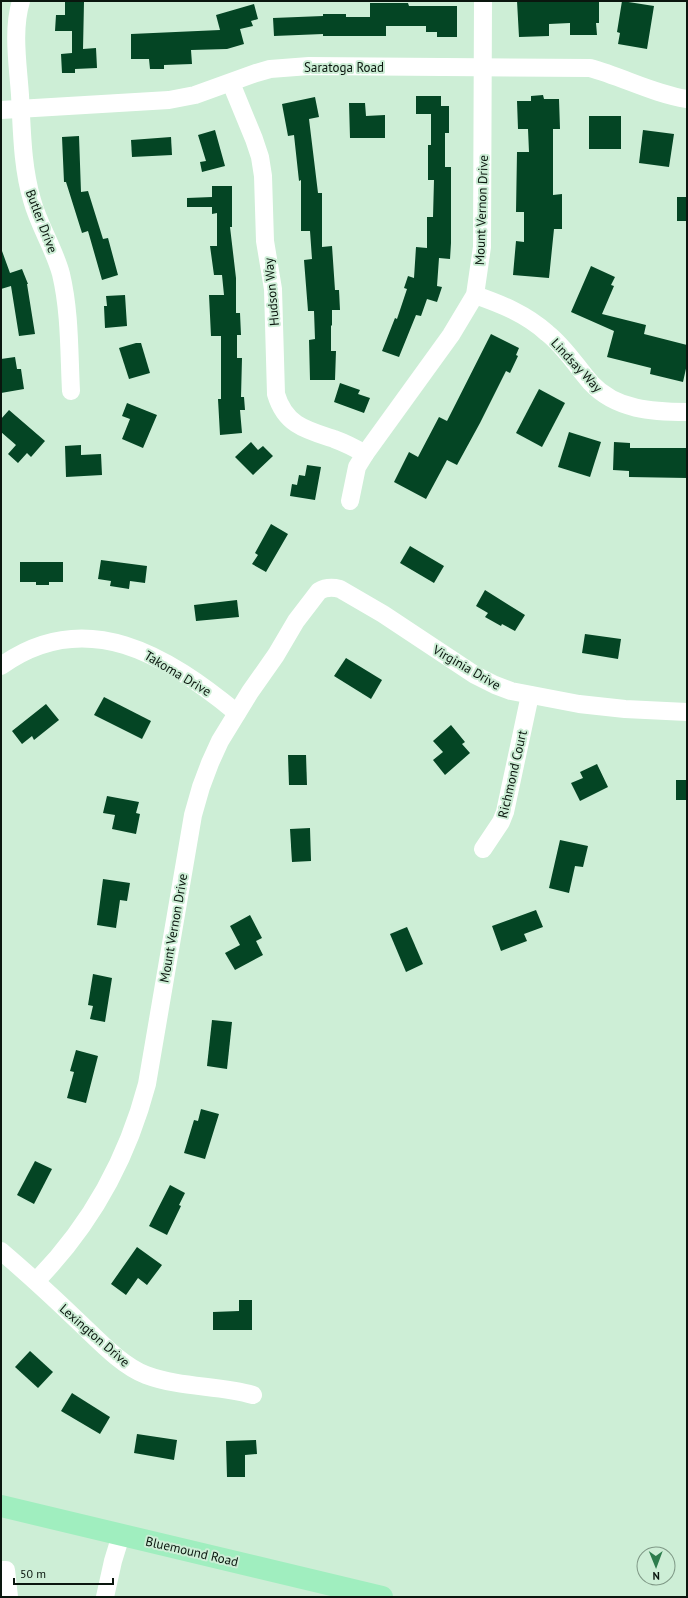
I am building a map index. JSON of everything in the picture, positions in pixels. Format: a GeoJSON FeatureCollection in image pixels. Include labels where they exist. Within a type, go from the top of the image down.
{"type":"FeatureCollection","features":[{"type":"Feature","properties":{"kind":"main road","name":"Bluemound Road"},"geometry":{"type":"LineString","coordinates":[[1,1506],[382,1597]]}},
{"type":"Feature","properties":{"kind":"street","name":"Butler Drive"},"geometry":{"type":"LineString","coordinates":[[21,1],[17,35],[24,156],[27,180],[32,202],[52,246],[61,273],[67,305],[71,391]]}},
{"type":"Feature","properties":{"kind":"street","name":"Mount Vernon Drive"},"geometry":{"type":"LineString","coordinates":[[350,501],[358,467],[365,454],[451,335],[475,295],[482,247],[483,1]]}},
{"type":"Feature","properties":{"kind":"street","name":"Saratoga Road"},"geometry":{"type":"LineString","coordinates":[[1,110],[169,100],[195,95],[270,69],[308,66],[590,68],[666,94],[687,99]]}},
{"type":"Feature","properties":{"kind":"street","name":"Hudson Way"},"geometry":{"type":"LineString","coordinates":[[231,83],[254,139],[260,157],[263,176],[265,241],[273,289],[276,394],[278,402],[284,413],[295,424],[307,431],[351,446],[365,454]]}},
{"type":"Feature","properties":{"kind":"street","name":"Lindsay Way"},"geometry":{"type":"LineString","coordinates":[[475,295],[520,313],[547,332],[562,346],[592,385],[609,398],[632,408],[654,411],[687,412]]}},
{"type":"Feature","properties":{"kind":"street","name":"Mount Vernon Drive"},"geometry":{"type":"LineString","coordinates":[[36,1281],[54,1263],[71,1242],[96,1205],[113,1176],[126,1148],[141,1106],[147,1084],[193,815],[201,786],[210,763],[237,713],[276,655],[296,621],[319,591],[324,588],[332,587]]}},
{"type":"Feature","properties":{"kind":"street","name":"Virginia Drive"},"geometry":{"type":"LineString","coordinates":[[332,587],[340,589],[382,614],[475,674],[495,685],[530,695],[594,706],[687,712]]}},
{"type":"Feature","properties":{"kind":"street","name":"Takoma Drive"},"geometry":{"type":"LineString","coordinates":[[1,666],[21,653],[44,644],[64,639],[93,638],[118,642],[138,648],[176,669],[218,697],[237,713]]}},
{"type":"Feature","properties":{"kind":"street","name":"Richmond Court"},"geometry":{"type":"LineString","coordinates":[[483,849],[501,822],[505,812],[530,695]]}},
{"type":"Feature","properties":{"kind":"street","name":"Lexington Drive"},"geometry":{"type":"LineString","coordinates":[[1,1251],[36,1281],[101,1343],[128,1366],[144,1375],[175,1383],[235,1390],[253,1395]]}},
{"type":"Feature","properties":{"kind":"street"},"geometry":{"type":"LineString","coordinates":[[105,1597],[113,1561],[121,1535]]}},
{"type":"Feature","properties":{"kind":"street"},"geometry":{"type":"LineString","coordinates":[[1,1570],[6,1570],[8,1597]]}},
{"type":"Feature","properties":{"kind":"building"},"geometry":{"type":"Polygon","coordinates":[[[517,1],[599,1],[599,23],[596,23],[597,35],[570,35],[570,23],[549,24],[549,36],[519,37],[517,1]]]}},
{"type":"Feature","properties":{"kind":"building"},"geometry":{"type":"Polygon","coordinates":[[[622,1],[654,6],[647,49],[618,44],[620,33],[617,32],[622,1]]]}},
{"type":"Feature","properties":{"kind":"building"},"geometry":{"type":"Polygon","coordinates":[[[65,2],[84,2],[83,49],[96,48],[97,68],[75,69],[75,73],[62,73],[61,54],[72,53],[72,31],[55,31],[56,15],[65,15],[65,2]]]}},
{"type":"Feature","properties":{"kind":"building"},"geometry":{"type":"Polygon","coordinates":[[[370,3],[408,3],[409,6],[457,6],[457,37],[437,37],[437,32],[426,32],[426,26],[386,26],[386,36],[323,36],[323,34],[274,36],[273,18],[323,16],[323,14],[346,14],[346,17],[370,17],[370,3]]]}},
{"type":"Feature","properties":{"kind":"building"},"geometry":{"type":"Polygon","coordinates":[[[254,4],[258,19],[251,21],[253,26],[240,29],[244,44],[227,49],[191,50],[192,64],[164,65],[164,69],[150,69],[149,59],[131,59],[131,34],[220,30],[216,15],[254,4]]]}},
{"type":"Feature","properties":{"kind":"building"},"geometry":{"type":"Polygon","coordinates":[[[543,95],[544,99],[559,99],[560,129],[553,129],[553,195],[562,194],[562,229],[554,229],[549,278],[513,275],[516,241],[524,242],[524,212],[516,212],[517,152],[529,152],[528,129],[518,129],[517,101],[531,101],[531,96],[543,95]]]}},
{"type":"Feature","properties":{"kind":"building"},"geometry":{"type":"Polygon","coordinates":[[[416,96],[441,96],[441,106],[449,106],[449,133],[445,133],[445,167],[451,167],[450,259],[439,258],[437,286],[442,287],[437,302],[427,299],[421,316],[416,315],[399,357],[382,351],[395,318],[397,319],[407,289],[404,288],[408,276],[414,278],[416,247],[427,248],[427,217],[433,217],[434,180],[428,180],[428,145],[431,145],[431,114],[416,114],[416,96]]]}},
{"type":"Feature","properties":{"kind":"building"},"geometry":{"type":"Polygon","coordinates":[[[315,97],[319,117],[309,119],[318,193],[322,193],[322,247],[332,246],[335,290],[339,290],[340,310],[332,310],[331,326],[331,351],[336,351],[335,380],[310,380],[309,340],[315,339],[314,311],[308,311],[304,260],[312,259],[310,231],[301,231],[301,180],[299,181],[294,135],[288,136],[282,104],[315,97]]]}},
{"type":"Feature","properties":{"kind":"building"},"geometry":{"type":"Polygon","coordinates":[[[349,103],[365,103],[366,116],[385,115],[385,138],[350,138],[349,103]]]}},
{"type":"Feature","properties":{"kind":"building"},"geometry":{"type":"Polygon","coordinates":[[[589,116],[621,116],[621,149],[589,149],[589,116]]]}},
{"type":"Feature","properties":{"kind":"building"},"geometry":{"type":"Polygon","coordinates":[[[215,130],[225,166],[202,172],[200,162],[206,161],[198,135],[215,130]]]}},
{"type":"Feature","properties":{"kind":"building"},"geometry":{"type":"Polygon","coordinates":[[[643,130],[674,134],[669,167],[639,163],[643,130]]]}},
{"type":"Feature","properties":{"kind":"building"},"geometry":{"type":"Polygon","coordinates":[[[79,136],[81,192],[88,191],[103,239],[108,238],[118,275],[102,280],[88,231],[82,233],[66,182],[64,182],[62,137],[79,136]]]}},
{"type":"Feature","properties":{"kind":"building"},"geometry":{"type":"Polygon","coordinates":[[[171,137],[172,155],[132,157],[131,140],[171,137]]]}},
{"type":"Feature","properties":{"kind":"building"},"geometry":{"type":"Polygon","coordinates":[[[212,186],[232,186],[232,227],[230,227],[236,278],[236,313],[240,313],[241,335],[237,335],[237,358],[242,358],[241,397],[244,397],[245,410],[240,410],[242,433],[220,435],[218,399],[221,399],[221,336],[211,336],[209,295],[224,295],[222,275],[214,275],[210,246],[217,246],[217,213],[212,214],[212,207],[187,207],[187,198],[212,197],[212,186]]]}},
{"type":"Feature","properties":{"kind":"building"},"geometry":{"type":"Polygon","coordinates":[[[677,197],[687,197],[687,221],[677,221],[677,197]]]}},
{"type":"Feature","properties":{"kind":"building"},"geometry":{"type":"Polygon","coordinates":[[[2,251],[10,273],[22,269],[28,284],[35,334],[19,336],[11,286],[1,289],[2,251]]]}},
{"type":"Feature","properties":{"kind":"building"},"geometry":{"type":"Polygon","coordinates":[[[591,266],[615,277],[611,285],[614,286],[602,314],[646,325],[644,334],[687,345],[687,364],[683,382],[650,374],[651,368],[607,357],[614,331],[571,312],[591,266]]]}},
{"type":"Feature","properties":{"kind":"building"},"geometry":{"type":"Polygon","coordinates":[[[125,295],[127,326],[105,328],[104,306],[107,306],[106,296],[125,295]]]}},
{"type":"Feature","properties":{"kind":"building"},"geometry":{"type":"Polygon","coordinates":[[[491,334],[519,348],[516,355],[518,356],[510,373],[506,371],[457,465],[447,460],[426,499],[394,482],[409,452],[418,457],[439,417],[447,421],[491,334]]]}},
{"type":"Feature","properties":{"kind":"building"},"geometry":{"type":"Polygon","coordinates":[[[141,343],[150,373],[129,379],[119,348],[141,343]]]}},
{"type":"Feature","properties":{"kind":"building"},"geometry":{"type":"Polygon","coordinates":[[[15,357],[17,369],[21,369],[24,389],[1,393],[1,359],[15,357]]]}},
{"type":"Feature","properties":{"kind":"building"},"geometry":{"type":"Polygon","coordinates":[[[340,383],[360,390],[358,394],[370,398],[364,413],[334,402],[340,383]]]}},
{"type":"Feature","properties":{"kind":"building"},"geometry":{"type":"Polygon","coordinates":[[[539,389],[565,403],[542,447],[516,433],[539,389]]]}},
{"type":"Feature","properties":{"kind":"building"},"geometry":{"type":"Polygon","coordinates":[[[127,403],[157,415],[143,448],[122,439],[130,419],[122,416],[127,403]]]}},
{"type":"Feature","properties":{"kind":"building"},"geometry":{"type":"Polygon","coordinates":[[[9,410],[45,441],[31,457],[27,453],[18,463],[8,454],[16,445],[1,432],[1,419],[9,410]]]}},
{"type":"Feature","properties":{"kind":"building"},"geometry":{"type":"Polygon","coordinates":[[[569,432],[601,442],[590,477],[558,467],[569,432]]]}},
{"type":"Feature","properties":{"kind":"building"},"geometry":{"type":"Polygon","coordinates":[[[251,442],[258,450],[263,446],[273,456],[253,475],[235,457],[251,442]]]}},
{"type":"Feature","properties":{"kind":"building"},"geometry":{"type":"Polygon","coordinates":[[[614,442],[630,443],[630,448],[687,448],[687,478],[629,477],[629,471],[613,470],[614,442]]]}},
{"type":"Feature","properties":{"kind":"building"},"geometry":{"type":"Polygon","coordinates":[[[81,445],[81,455],[101,454],[102,475],[66,477],[65,446],[81,445]]]}},
{"type":"Feature","properties":{"kind":"building"},"geometry":{"type":"Polygon","coordinates":[[[307,465],[321,467],[315,500],[290,496],[292,484],[297,485],[299,475],[305,476],[307,465]]]}},
{"type":"Feature","properties":{"kind":"building"},"geometry":{"type":"Polygon","coordinates":[[[271,524],[288,534],[266,572],[252,564],[258,555],[255,553],[271,524]]]}},
{"type":"Feature","properties":{"kind":"building"},"geometry":{"type":"Polygon","coordinates":[[[410,546],[444,566],[434,583],[400,563],[410,546]]]}},
{"type":"Feature","properties":{"kind":"building"},"geometry":{"type":"Polygon","coordinates":[[[101,560],[147,566],[145,583],[130,581],[129,589],[110,586],[111,581],[98,579],[101,560]]]}},
{"type":"Feature","properties":{"kind":"building"},"geometry":{"type":"Polygon","coordinates":[[[20,562],[63,562],[63,582],[49,582],[49,585],[36,585],[36,582],[20,582],[20,562]]]}},
{"type":"Feature","properties":{"kind":"building"},"geometry":{"type":"Polygon","coordinates":[[[485,590],[525,615],[515,631],[502,624],[501,626],[485,617],[488,613],[476,606],[485,590]]]}},
{"type":"Feature","properties":{"kind":"building"},"geometry":{"type":"Polygon","coordinates":[[[237,600],[239,617],[196,621],[194,605],[237,600]]]}},
{"type":"Feature","properties":{"kind":"building"},"geometry":{"type":"Polygon","coordinates":[[[585,634],[621,639],[618,659],[582,653],[585,634]]]}},
{"type":"Feature","properties":{"kind":"building"},"geometry":{"type":"Polygon","coordinates":[[[346,658],[382,680],[371,699],[334,676],[346,658]]]}},
{"type":"Feature","properties":{"kind":"building"},"geometry":{"type":"Polygon","coordinates":[[[104,697],[151,721],[142,739],[94,715],[104,697]]]}},
{"type":"Feature","properties":{"kind":"building"},"geometry":{"type":"Polygon","coordinates":[[[46,704],[59,720],[34,740],[32,736],[22,744],[12,731],[46,704]]]}},
{"type":"Feature","properties":{"kind":"building"},"geometry":{"type":"Polygon","coordinates":[[[451,725],[465,742],[462,744],[470,753],[445,775],[433,760],[443,752],[433,741],[451,725]]]}},
{"type":"Feature","properties":{"kind":"building"},"geometry":{"type":"Polygon","coordinates":[[[288,755],[306,755],[307,785],[289,785],[288,755]]]}},
{"type":"Feature","properties":{"kind":"building"},"geometry":{"type":"Polygon","coordinates":[[[597,764],[608,787],[580,801],[571,783],[583,778],[580,772],[597,764]]]}},
{"type":"Feature","properties":{"kind":"building"},"geometry":{"type":"Polygon","coordinates":[[[676,780],[687,780],[687,800],[676,800],[676,780]]]}},
{"type":"Feature","properties":{"kind":"building"},"geometry":{"type":"Polygon","coordinates":[[[107,796],[139,802],[136,813],[140,814],[136,834],[112,829],[115,815],[103,813],[107,796]]]}},
{"type":"Feature","properties":{"kind":"building"},"geometry":{"type":"Polygon","coordinates":[[[310,828],[311,861],[292,862],[290,829],[310,828]]]}},
{"type":"Feature","properties":{"kind":"building"},"geometry":{"type":"Polygon","coordinates":[[[560,840],[588,846],[583,867],[575,866],[569,893],[549,888],[560,840]]]}},
{"type":"Feature","properties":{"kind":"building"},"geometry":{"type":"Polygon","coordinates":[[[103,879],[130,883],[127,901],[120,900],[116,928],[97,925],[103,879]]]}},
{"type":"Feature","properties":{"kind":"building"},"geometry":{"type":"Polygon","coordinates":[[[536,910],[543,927],[524,934],[527,941],[501,951],[492,926],[536,910]]]}},
{"type":"Feature","properties":{"kind":"building"},"geometry":{"type":"Polygon","coordinates":[[[250,915],[262,938],[256,941],[263,955],[235,970],[225,953],[240,945],[230,926],[250,915]]]}},
{"type":"Feature","properties":{"kind":"building"},"geometry":{"type":"Polygon","coordinates":[[[407,927],[423,964],[406,972],[390,934],[407,927]]]}},
{"type":"Feature","properties":{"kind":"building"},"geometry":{"type":"Polygon","coordinates":[[[93,974],[112,978],[105,1022],[90,1019],[93,1006],[88,1005],[93,974]]]}},
{"type":"Feature","properties":{"kind":"building"},"geometry":{"type":"Polygon","coordinates":[[[212,1020],[232,1022],[227,1069],[207,1066],[212,1020]]]}},
{"type":"Feature","properties":{"kind":"building"},"geometry":{"type":"Polygon","coordinates":[[[76,1050],[98,1056],[86,1103],[67,1098],[74,1072],[70,1071],[76,1050]]]}},
{"type":"Feature","properties":{"kind":"building"},"geometry":{"type":"Polygon","coordinates":[[[201,1109],[219,1114],[205,1159],[184,1153],[194,1120],[198,1121],[201,1109]]]}},
{"type":"Feature","properties":{"kind":"building"},"geometry":{"type":"Polygon","coordinates":[[[35,1161],[52,1169],[34,1204],[17,1195],[35,1161]]]}},
{"type":"Feature","properties":{"kind":"building"},"geometry":{"type":"Polygon","coordinates":[[[170,1185],[185,1193],[179,1205],[181,1206],[167,1235],[149,1226],[170,1185]]]}},
{"type":"Feature","properties":{"kind":"building"},"geometry":{"type":"Polygon","coordinates":[[[137,1247],[162,1265],[147,1285],[138,1278],[126,1295],[111,1284],[137,1247]]]}},
{"type":"Feature","properties":{"kind":"building"},"geometry":{"type":"Polygon","coordinates":[[[239,1300],[252,1300],[252,1330],[213,1330],[213,1312],[239,1311],[239,1300]]]}},
{"type":"Feature","properties":{"kind":"building"},"geometry":{"type":"Polygon","coordinates":[[[30,1351],[53,1372],[38,1388],[15,1367],[30,1351]]]}},
{"type":"Feature","properties":{"kind":"building"},"geometry":{"type":"Polygon","coordinates":[[[72,1393],[110,1417],[100,1434],[61,1411],[72,1393]]]}},
{"type":"Feature","properties":{"kind":"building"},"geometry":{"type":"Polygon","coordinates":[[[137,1434],[177,1440],[174,1460],[134,1453],[137,1434]]]}},
{"type":"Feature","properties":{"kind":"building"},"geometry":{"type":"Polygon","coordinates":[[[256,1440],[257,1454],[245,1455],[245,1477],[227,1477],[226,1441],[256,1440]]]}}]}
